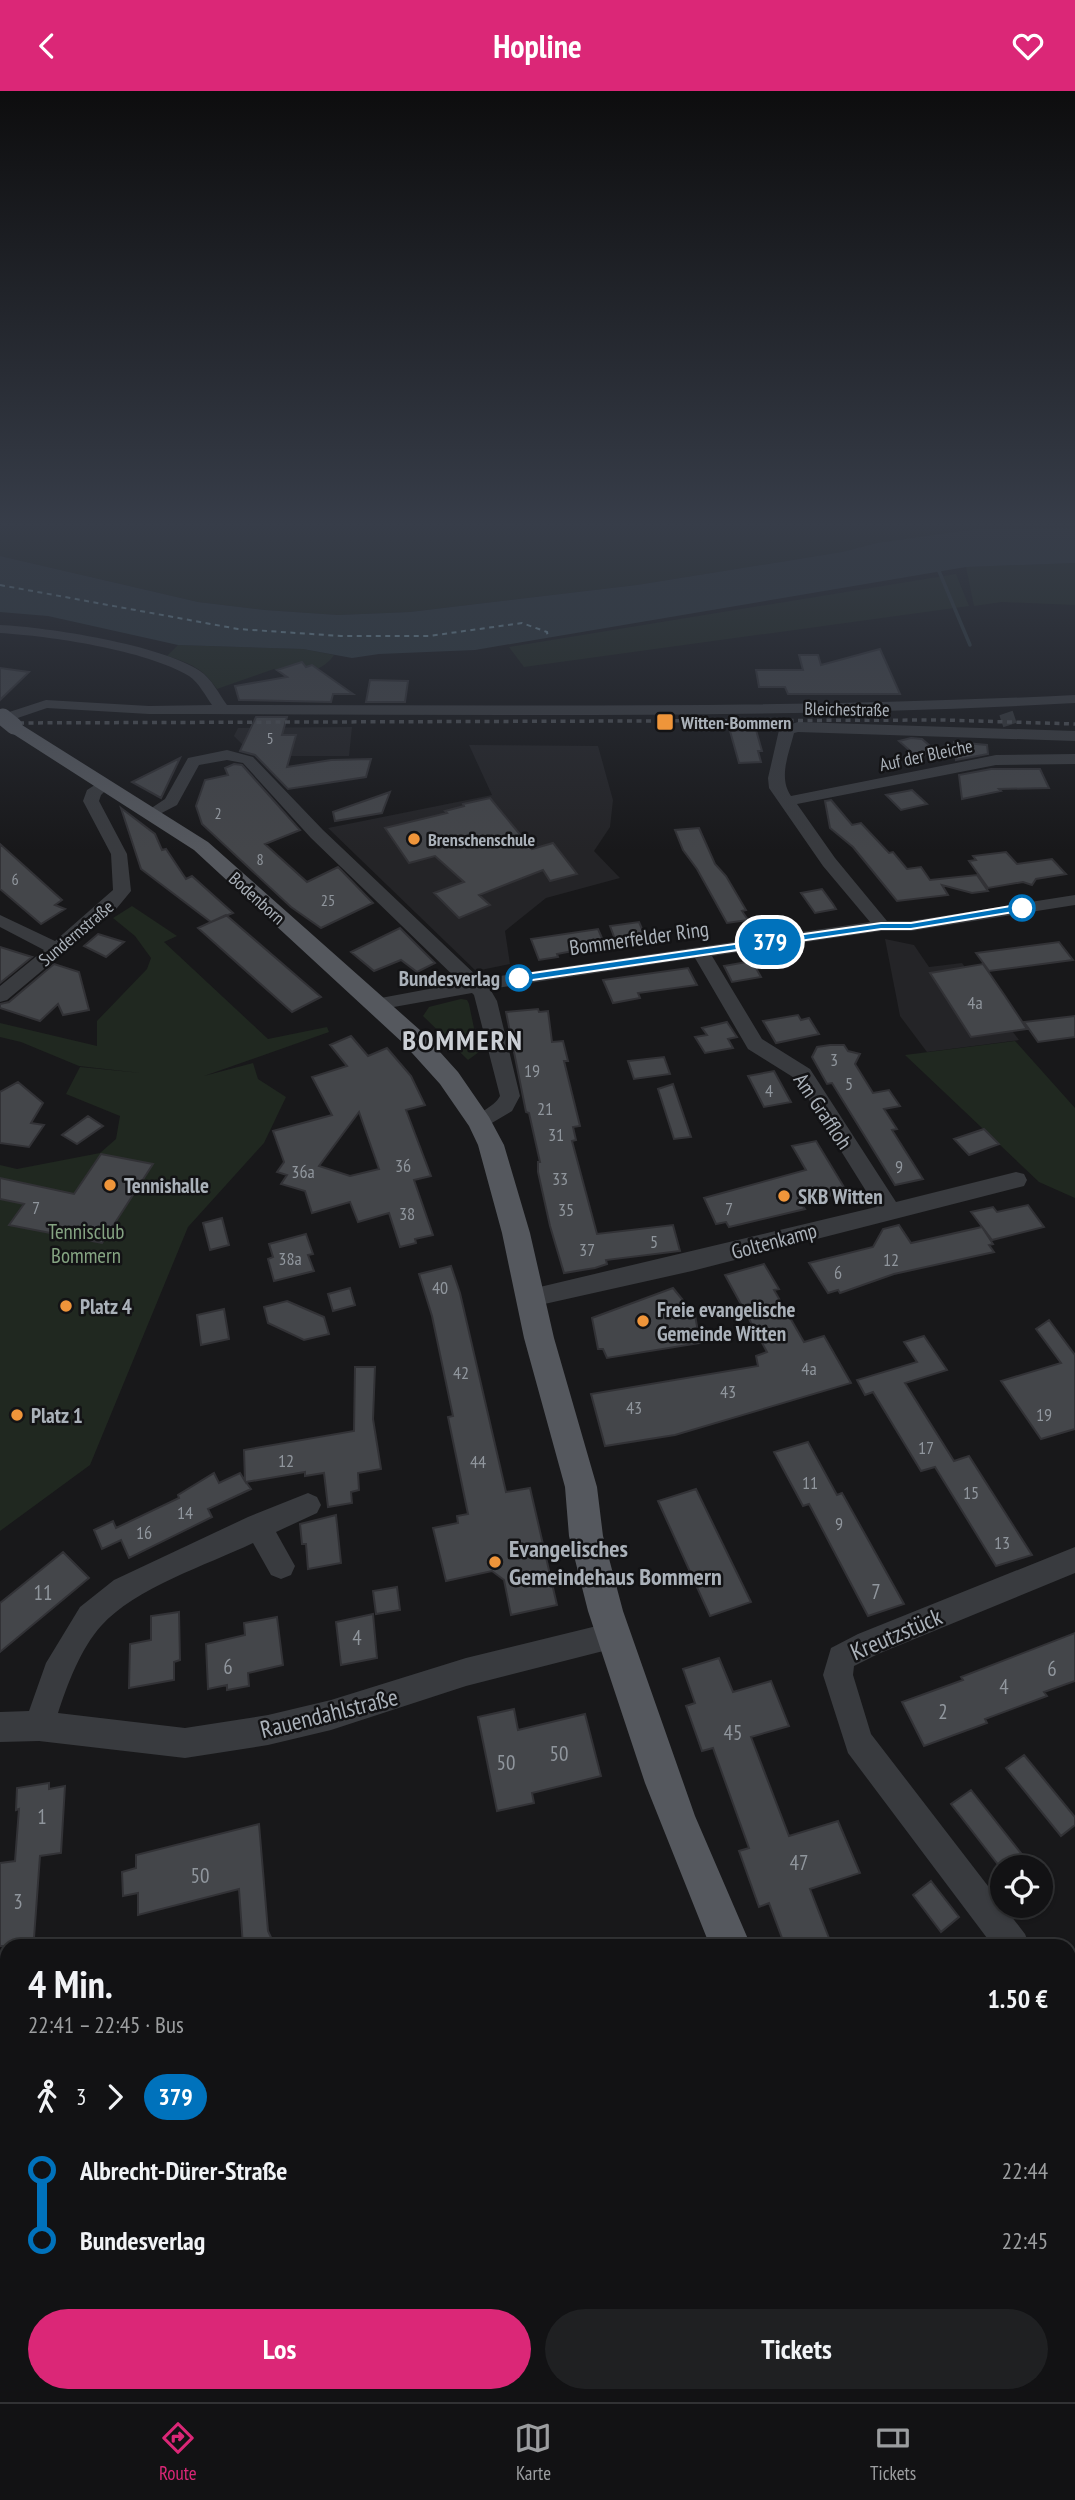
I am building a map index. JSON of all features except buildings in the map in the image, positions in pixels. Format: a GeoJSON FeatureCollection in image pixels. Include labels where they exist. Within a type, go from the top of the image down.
{"type":"FeatureCollection","features":[{"type":"Feature","properties":{"kind":"main road","name":"Bodenborn"},"geometry":{"type":"LineString","coordinates":[[6,718],[201,846],[377,1004],[437,1062],[480,1123],[491,1145],[516,1233],[539,1338],[581,1487],[582,1512],[613,1636],[679,1828],[728,1939]]}},
{"type":"Feature","properties":{"kind":"street"},"geometry":{"type":"LineString","coordinates":[[52,636],[180,665],[198,677],[221,708]]}},
{"type":"Feature","properties":{"kind":"street"},"geometry":{"type":"LineString","coordinates":[[1007,720],[1026,700],[1075,699]]}},
{"type":"Feature","properties":{"kind":"street"},"geometry":{"type":"LineString","coordinates":[[6,718],[46,704],[149,710],[795,709],[1007,720],[1075,736]]}},
{"type":"Feature","properties":{"kind":"street","name":"Bleichestraße"},"geometry":{"type":"LineString","coordinates":[[881,926],[777,788],[776,778],[784,750],[785,733],[790,728],[888,729],[1007,720]]}},
{"type":"Feature","properties":{"kind":"street"},"geometry":{"type":"LineString","coordinates":[[152,813],[171,802],[193,761],[237,756],[248,760],[317,834],[477,988],[487,1001],[510,1096],[505,1106],[480,1123]]}},
{"type":"Feature","properties":{"kind":"street","name":"Auf der Bleiche"},"geometry":{"type":"LineString","coordinates":[[785,802],[996,760],[1075,759]]}},
{"type":"Feature","properties":{"kind":"street","name":"Sundernstraße"},"geometry":{"type":"LineString","coordinates":[[0,996],[111,904],[122,891],[119,854],[91,801],[93,793],[104,784]]}},
{"type":"Feature","properties":{"kind":"street","name":"Bommerfelder Ring"},"geometry":{"type":"LineString","coordinates":[[377,1004],[477,988],[519,978],[881,926],[911,926],[1074,901]]}},
{"type":"Feature","properties":{"kind":"street"},"geometry":{"type":"LineString","coordinates":[[0,920],[57,949]]}},
{"type":"Feature","properties":{"kind":"street","name":"Am Graffloh"},"geometry":{"type":"LineString","coordinates":[[700,953],[755,1044],[803,1074],[890,1211]]}},
{"type":"Feature","properties":{"kind":"street","name":"Goltenkamp"},"geometry":{"type":"LineString","coordinates":[[531,1298],[692,1262],[1016,1179]]}},
{"type":"Feature","properties":{"kind":"street"},"geometry":{"type":"LineString","coordinates":[[39,1726],[56,1673],[90,1617],[124,1589],[308,1505]]}},
{"type":"Feature","properties":{"kind":"street"},"geometry":{"type":"LineString","coordinates":[[258,1526],[282,1566]]}},
{"type":"Feature","properties":{"kind":"street","name":"Kreutzstück"},"geometry":{"type":"LineString","coordinates":[[1008,1939],[859,1742],[838,1675],[841,1658],[1075,1560]]}},
{"type":"Feature","properties":{"kind":"street","name":"Rauendahlstraße"},"geometry":{"type":"LineString","coordinates":[[0,1727],[39,1726],[186,1743],[268,1730],[395,1697],[466,1672],[613,1636]]}},
{"type":"Feature","properties":{"kind":"shaded area"},"geometry":{"type":"Polygon","coordinates":[[[137,636],[559,636],[475,650],[379,654],[352,658],[303,649],[178,645],[137,636]]]}},
{"type":"Feature","properties":{"kind":"shaded area"},"geometry":{"type":"Polygon","coordinates":[[[352,727],[349,756],[281,756],[245,747],[234,736],[238,728],[352,727]]]}},
{"type":"Feature","properties":{"kind":"shaded area","name":"Brenschenschule"},"geometry":{"type":"Polygon","coordinates":[[[469,745],[598,746],[613,800],[610,827],[594,851],[620,878],[546,898],[505,931],[510,964],[476,971],[328,828],[492,795],[469,745]]]}},
{"type":"Feature","properties":{"kind":"shaded area"},"geometry":{"type":"Polygon","coordinates":[[[885,939],[914,945],[929,967],[962,963],[1019,1040],[927,1052],[900,1016],[885,939]]]}},
{"type":"Feature","properties":{"kind":"green space"},"geometry":{"type":"Polygon","coordinates":[[[577,636],[751,636],[524,667],[509,647],[577,636]]]}},
{"type":"Feature","properties":{"kind":"green space"},"geometry":{"type":"Polygon","coordinates":[[[178,645],[303,649],[334,655],[320,668],[289,679],[274,669],[217,689],[207,676],[196,668],[167,656],[178,645]]]}},
{"type":"Feature","properties":{"kind":"green space","name":"Tennisclub Bommern"},"geometry":{"type":"Polygon","coordinates":[[[132,906],[177,936],[164,942],[268,1039],[327,1027],[329,1032],[204,1076],[253,1063],[258,1079],[286,1097],[264,1143],[188,1227],[90,1465],[0,1531],[0,1165],[17,1169],[100,1153],[116,1139],[120,1116],[66,1094],[80,1067],[141,1073],[79,1066],[21,1042],[0,1037],[0,1023],[97,1046],[97,1021],[147,969],[151,958],[135,936],[113,918],[132,906]]]}},
{"type":"Feature","properties":{"kind":"green space"},"geometry":{"type":"Polygon","coordinates":[[[467,1000],[469,1004],[479,1052],[468,1060],[423,1016],[429,1007],[467,1000]]]}},
{"type":"Feature","properties":{"kind":"green space"},"geometry":{"type":"Polygon","coordinates":[[[1015,1041],[1075,1108],[1075,1198],[1039,1182],[905,1055],[1015,1041]]]}},
{"type":"Feature","properties":{"kind":"waterway"},"geometry":{"type":"LineString","coordinates":[[966,636],[970,645]]}},
{"type":"Feature","properties":{"kind":"ferry route"},"geometry":{"type":"LineString","coordinates":[[339,636],[430,636]]}},
{"type":"Feature","properties":{"kind":"tunnel"},"geometry":{"type":"LineString","coordinates":[[1006,713],[1010,725]]}},
{"type":"Feature","properties":{"kind":"railway"},"geometry":{"type":"LineString","coordinates":[[0,723],[944,720],[1075,724]]}},
{"type":"Feature","properties":{"kind":"bus line","name":"379"},"geometry":{"type":"LineString","coordinates":[[519,978],[611,967],[881,926],[911,926],[1022,908]]}},
{"type":"Feature","properties":{"kind":"place","name":"Witten-Bommern"},"geometry":{"type":"Point","coordinates":[665,722]}},
{"type":"Feature","properties":{"kind":"place","name":"Brenschenschule"},"geometry":{"type":"Point","coordinates":[414,839]}},
{"type":"Feature","properties":{"kind":"place","name":"Bundesverlag"},"geometry":{"type":"Point","coordinates":[519,978]}},
{"type":"Feature","properties":{"kind":"place","name":"Tennishalle"},"geometry":{"type":"Point","coordinates":[110,1185]}},
{"type":"Feature","properties":{"kind":"place","name":"SKB Witten"},"geometry":{"type":"Point","coordinates":[784,1196]}},
{"type":"Feature","properties":{"kind":"place","name":"Platz 4"},"geometry":{"type":"Point","coordinates":[66,1306]}},
{"type":"Feature","properties":{"kind":"place","name":"Freie evangelische Gemeinde Witten"},"geometry":{"type":"Point","coordinates":[643,1321]}},
{"type":"Feature","properties":{"kind":"place","name":"Platz 1"},"geometry":{"type":"Point","coordinates":[17,1415]}},
{"type":"Feature","properties":{"kind":"place","name":"Evangelisches Gemeindehaus Bommern"},"geometry":{"type":"Point","coordinates":[495,1562]}},
{"type":"Feature","properties":{"kind":"district","name":"BOMMERN"},"geometry":{"type":"Point","coordinates":[463,1039]}}]}
